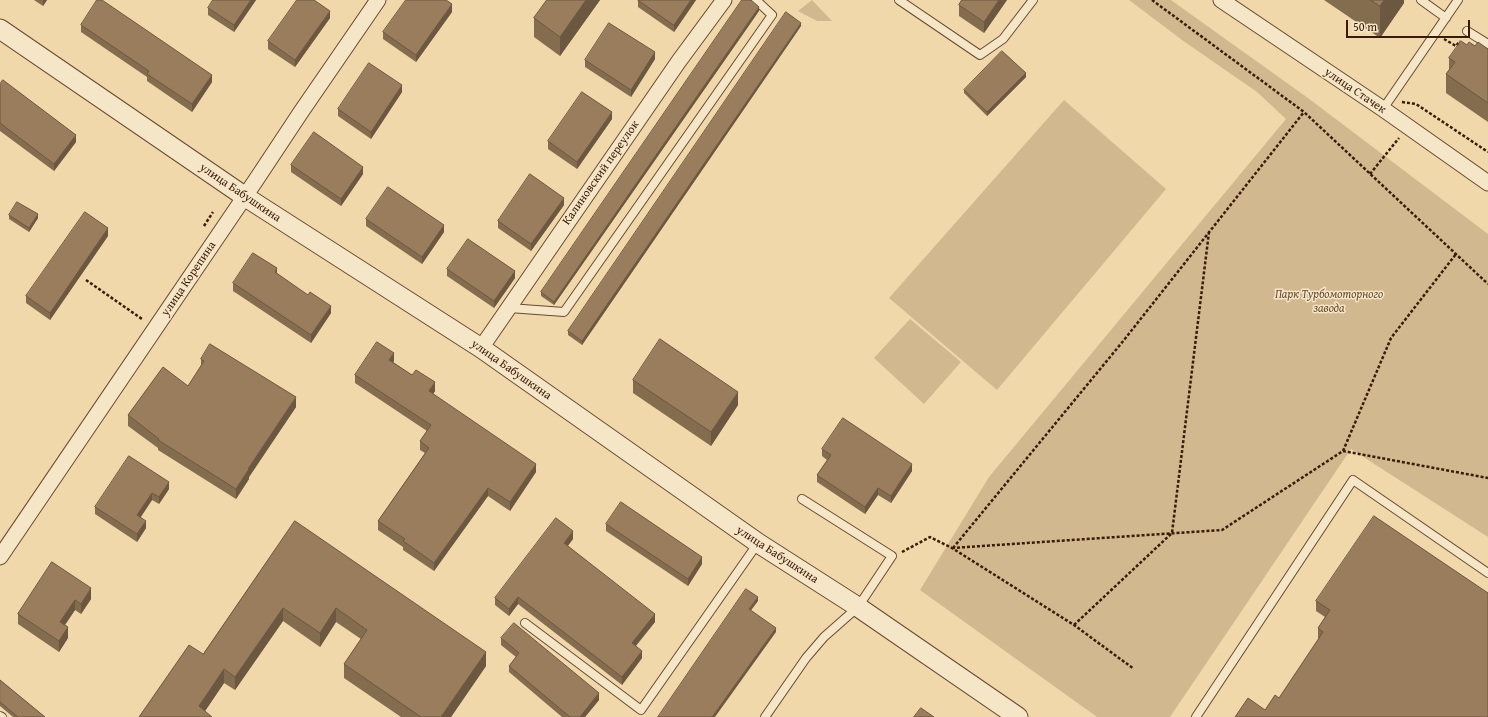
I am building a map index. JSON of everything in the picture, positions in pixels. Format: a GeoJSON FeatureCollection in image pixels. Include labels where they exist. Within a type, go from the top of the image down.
{"type":"FeatureCollection","features":[{"type":"Feature","properties":{"kind":"street","name":"улица Корепина"},"geometry":{"type":"LineString","coordinates":[[0,557],[300,112],[378,0]]}},
{"type":"Feature","properties":{"kind":"street","name":"Калиновский переулок"},"geometry":{"type":"LineString","coordinates":[[481,348],[679,61],[724,0]]}},
{"type":"Feature","properties":{"kind":"street","name":"улица Стачек"},"geometry":{"type":"LineString","coordinates":[[1221,0],[1383,109],[1488,183]]}},
{"type":"Feature","properties":{"kind":"street","name":"улица Бабушкина"},"geometry":{"type":"LineString","coordinates":[[0,29],[244,196],[481,348],[758,543],[858,607],[1018,717]]}},
{"type":"Feature","properties":{"kind":"lane"},"geometry":{"type":"LineString","coordinates":[[509,308],[564,312],[772,15],[756,0]]}},
{"type":"Feature","properties":{"kind":"lane"},"geometry":{"type":"LineString","coordinates":[[899,0],[980,55],[1003,39],[1033,0]]}},
{"type":"Feature","properties":{"kind":"lane"},"geometry":{"type":"LineString","coordinates":[[1421,0],[1446,18]]}},
{"type":"Feature","properties":{"kind":"lane"},"geometry":{"type":"LineString","coordinates":[[1383,109],[1458,0]]}},
{"type":"Feature","properties":{"kind":"lane"},"geometry":{"type":"LineString","coordinates":[[1467,30],[1488,44]]}},
{"type":"Feature","properties":{"kind":"lane"},"geometry":{"type":"LineString","coordinates":[[1196,717],[1353,480],[1488,573]]}},
{"type":"Feature","properties":{"kind":"lane"},"geometry":{"type":"LineString","coordinates":[[765,717],[806,658],[824,637],[858,607],[892,556],[802,499]]}},
{"type":"Feature","properties":{"kind":"lane"},"geometry":{"type":"LineString","coordinates":[[525,623],[641,710],[758,543]]}},
{"type":"Feature","properties":{"kind":"path"},"geometry":{"type":"LineString","coordinates":[[1152,0],[1304,112],[1488,284]]}},
{"type":"Feature","properties":{"kind":"path"},"geometry":{"type":"LineString","coordinates":[[1370,174],[1408,127],[1416,104]]}},
{"type":"Feature","properties":{"kind":"path"},"geometry":{"type":"LineString","coordinates":[[952,548],[1118,346],[1304,112]]}},
{"type":"Feature","properties":{"kind":"path"},"geometry":{"type":"LineString","coordinates":[[1074,625],[1172,533],[1209,232]]}},
{"type":"Feature","properties":{"kind":"path"},"geometry":{"type":"LineString","coordinates":[[952,548],[1222,530],[1343,450],[1391,338],[1456,254]]}},
{"type":"Feature","properties":{"kind":"path"},"geometry":{"type":"LineString","coordinates":[[86,280],[142,319]]}},
{"type":"Feature","properties":{"kind":"path"},"geometry":{"type":"LineString","coordinates":[[1343,450],[1488,478]]}},
{"type":"Feature","properties":{"kind":"path"},"geometry":{"type":"LineString","coordinates":[[892,556],[930,537],[952,548],[1074,625],[1134,669]]}},
{"type":"Feature","properties":{"kind":"green space"},"geometry":{"type":"Polygon","coordinates":[[[812,0],[832,21],[817,21],[798,11],[812,0]]]}},
{"type":"Feature","properties":{"kind":"green space","name":"Парк Турбомоторного завода"},"geometry":{"type":"Polygon","coordinates":[[[1129,0],[1171,0],[1308,98],[1488,234],[1488,537],[1351,449],[1170,717],[1097,717],[920,590],[989,477],[1286,119],[1257,92],[1182,40],[1129,0]]]}},
{"type":"Feature","properties":{"kind":"green space"},"geometry":{"type":"Polygon","coordinates":[[[1064,100],[1166,189],[997,390],[889,298],[1064,100]]]}},
{"type":"Feature","properties":{"kind":"green space"},"geometry":{"type":"Polygon","coordinates":[[[910,319],[961,362],[924,404],[874,358],[910,319]]]}},
{"type":"Feature","properties":{"kind":"building"},"geometry":{"type":"Polygon","coordinates":[[[97,0],[102,0],[212,75],[192,104],[147,74],[149,71],[81,25],[97,0]]]}},
{"type":"Feature","properties":{"kind":"building"},"geometry":{"type":"Polygon","coordinates":[[[213,0],[251,0],[234,25],[208,8],[213,0]]]}},
{"type":"Feature","properties":{"kind":"building"},"geometry":{"type":"Polygon","coordinates":[[[297,0],[314,0],[330,11],[295,60],[268,41],[297,0]]]}},
{"type":"Feature","properties":{"kind":"building"},"geometry":{"type":"Polygon","coordinates":[[[406,0],[446,0],[452,4],[416,55],[383,32],[406,0]]]}},
{"type":"Feature","properties":{"kind":"building"},"geometry":{"type":"Polygon","coordinates":[[[547,0],[586,0],[560,37],[534,18],[547,0]]]}},
{"type":"Feature","properties":{"kind":"building"},"geometry":{"type":"Polygon","coordinates":[[[638,0],[691,0],[674,25],[638,0]]]}},
{"type":"Feature","properties":{"kind":"building"},"geometry":{"type":"Polygon","coordinates":[[[742,0],[751,0],[759,7],[554,302],[541,292],[742,0]]]}},
{"type":"Feature","properties":{"kind":"building"},"geometry":{"type":"Polygon","coordinates":[[[962,0],[999,0],[984,22],[959,5],[962,0]]]}},
{"type":"Feature","properties":{"kind":"building"},"geometry":{"type":"Polygon","coordinates":[[[1371,0],[1384,0],[1380,6],[1371,0]]]}},
{"type":"Feature","properties":{"kind":"building"},"geometry":{"type":"Polygon","coordinates":[[[786,12],[801,23],[582,341],[568,331],[786,12]]]}},
{"type":"Feature","properties":{"kind":"building"},"geometry":{"type":"Polygon","coordinates":[[[609,23],[655,52],[631,90],[585,60],[609,23]]]}},
{"type":"Feature","properties":{"kind":"building"},"geometry":{"type":"Polygon","coordinates":[[[1461,41],[1467,45],[1469,42],[1475,46],[1478,42],[1488,49],[1488,103],[1446,74],[1455,62],[1449,58],[1461,41]]]}},
{"type":"Feature","properties":{"kind":"building"},"geometry":{"type":"Polygon","coordinates":[[[1002,51],[1026,73],[987,112],[964,90],[1002,51]]]}},
{"type":"Feature","properties":{"kind":"building"},"geometry":{"type":"Polygon","coordinates":[[[369,63],[402,85],[371,132],[338,109],[369,63]]]}},
{"type":"Feature","properties":{"kind":"building"},"geometry":{"type":"Polygon","coordinates":[[[3,80],[76,135],[54,164],[0,123],[0,84],[3,80]]]}},
{"type":"Feature","properties":{"kind":"building"},"geometry":{"type":"Polygon","coordinates":[[[582,92],[612,112],[577,162],[548,141],[582,92]]]}},
{"type":"Feature","properties":{"kind":"building"},"geometry":{"type":"Polygon","coordinates":[[[314,132],[363,167],[341,199],[291,165],[314,132]]]}},
{"type":"Feature","properties":{"kind":"building"},"geometry":{"type":"Polygon","coordinates":[[[530,174],[564,198],[531,244],[498,221],[530,174]]]}},
{"type":"Feature","properties":{"kind":"building"},"geometry":{"type":"Polygon","coordinates":[[[388,187],[444,225],[422,257],[366,219],[388,187]]]}},
{"type":"Feature","properties":{"kind":"building"},"geometry":{"type":"Polygon","coordinates":[[[17,202],[38,214],[29,228],[9,215],[17,202]]]}},
{"type":"Feature","properties":{"kind":"building"},"geometry":{"type":"Polygon","coordinates":[[[85,212],[108,228],[50,313],[26,296],[85,212]]]}},
{"type":"Feature","properties":{"kind":"building"},"geometry":{"type":"Polygon","coordinates":[[[468,239],[515,271],[494,301],[447,269],[468,239]]]}},
{"type":"Feature","properties":{"kind":"building"},"geometry":{"type":"Polygon","coordinates":[[[253,253],[277,268],[275,272],[308,295],[310,292],[331,306],[311,335],[233,283],[253,253]]]}},
{"type":"Feature","properties":{"kind":"building"},"geometry":{"type":"Polygon","coordinates":[[[660,339],[738,392],[711,432],[633,380],[660,339]]]}},
{"type":"Feature","properties":{"kind":"building"},"geometry":{"type":"Polygon","coordinates":[[[377,342],[394,353],[389,360],[412,375],[416,370],[435,382],[429,391],[536,464],[510,502],[488,488],[434,563],[403,541],[405,539],[378,521],[429,448],[420,441],[431,425],[355,375],[377,342]]]}},
{"type":"Feature","properties":{"kind":"building"},"geometry":{"type":"Polygon","coordinates":[[[210,344],[296,397],[236,489],[158,440],[159,439],[128,415],[163,367],[188,386],[204,361],[201,359],[210,344]]]}},
{"type":"Feature","properties":{"kind":"building"},"geometry":{"type":"Polygon","coordinates":[[[843,418],[912,464],[891,496],[878,488],[865,507],[817,475],[831,455],[822,449],[843,418]]]}},
{"type":"Feature","properties":{"kind":"building"},"geometry":{"type":"Polygon","coordinates":[[[129,456],[169,482],[159,497],[152,493],[137,515],[146,521],[137,534],[95,507],[129,456]]]}},
{"type":"Feature","properties":{"kind":"building"},"geometry":{"type":"Polygon","coordinates":[[[621,502],[702,557],[688,579],[606,524],[621,502]]]}},
{"type":"Feature","properties":{"kind":"building"},"geometry":{"type":"Polygon","coordinates":[[[1374,516],[1488,593],[1488,717],[1235,717],[1248,698],[1265,710],[1275,695],[1279,698],[1323,632],[1318,628],[1330,610],[1316,601],[1374,516]]]}},
{"type":"Feature","properties":{"kind":"building"},"geometry":{"type":"Polygon","coordinates":[[[556,518],[573,531],[564,543],[655,614],[632,643],[642,651],[622,677],[518,597],[509,609],[495,598],[556,518]]]}},
{"type":"Feature","properties":{"kind":"building"},"geometry":{"type":"Polygon","coordinates":[[[295,521],[486,652],[441,717],[421,717],[344,664],[367,630],[336,608],[320,633],[283,608],[235,677],[224,669],[199,706],[212,717],[139,717],[189,645],[203,654],[295,521]]]}},
{"type":"Feature","properties":{"kind":"building"},"geometry":{"type":"Polygon","coordinates":[[[52,562],[91,588],[81,604],[75,600],[60,622],[68,627],[59,641],[18,614],[52,562]]]}},
{"type":"Feature","properties":{"kind":"building"},"geometry":{"type":"Polygon","coordinates":[[[746,589],[758,597],[749,609],[776,628],[712,717],[658,717],[746,589]]]}},
{"type":"Feature","properties":{"kind":"building"},"geometry":{"type":"Polygon","coordinates":[[[514,623],[599,693],[580,717],[570,717],[509,666],[519,653],[501,638],[514,623]]]}},
{"type":"Feature","properties":{"kind":"building"},"geometry":{"type":"Polygon","coordinates":[[[0,680],[45,717],[18,717],[0,702],[0,680]]]}},
{"type":"Feature","properties":{"kind":"building"},"geometry":{"type":"Polygon","coordinates":[[[921,708],[934,717],[914,717],[921,708]]]}}]}
